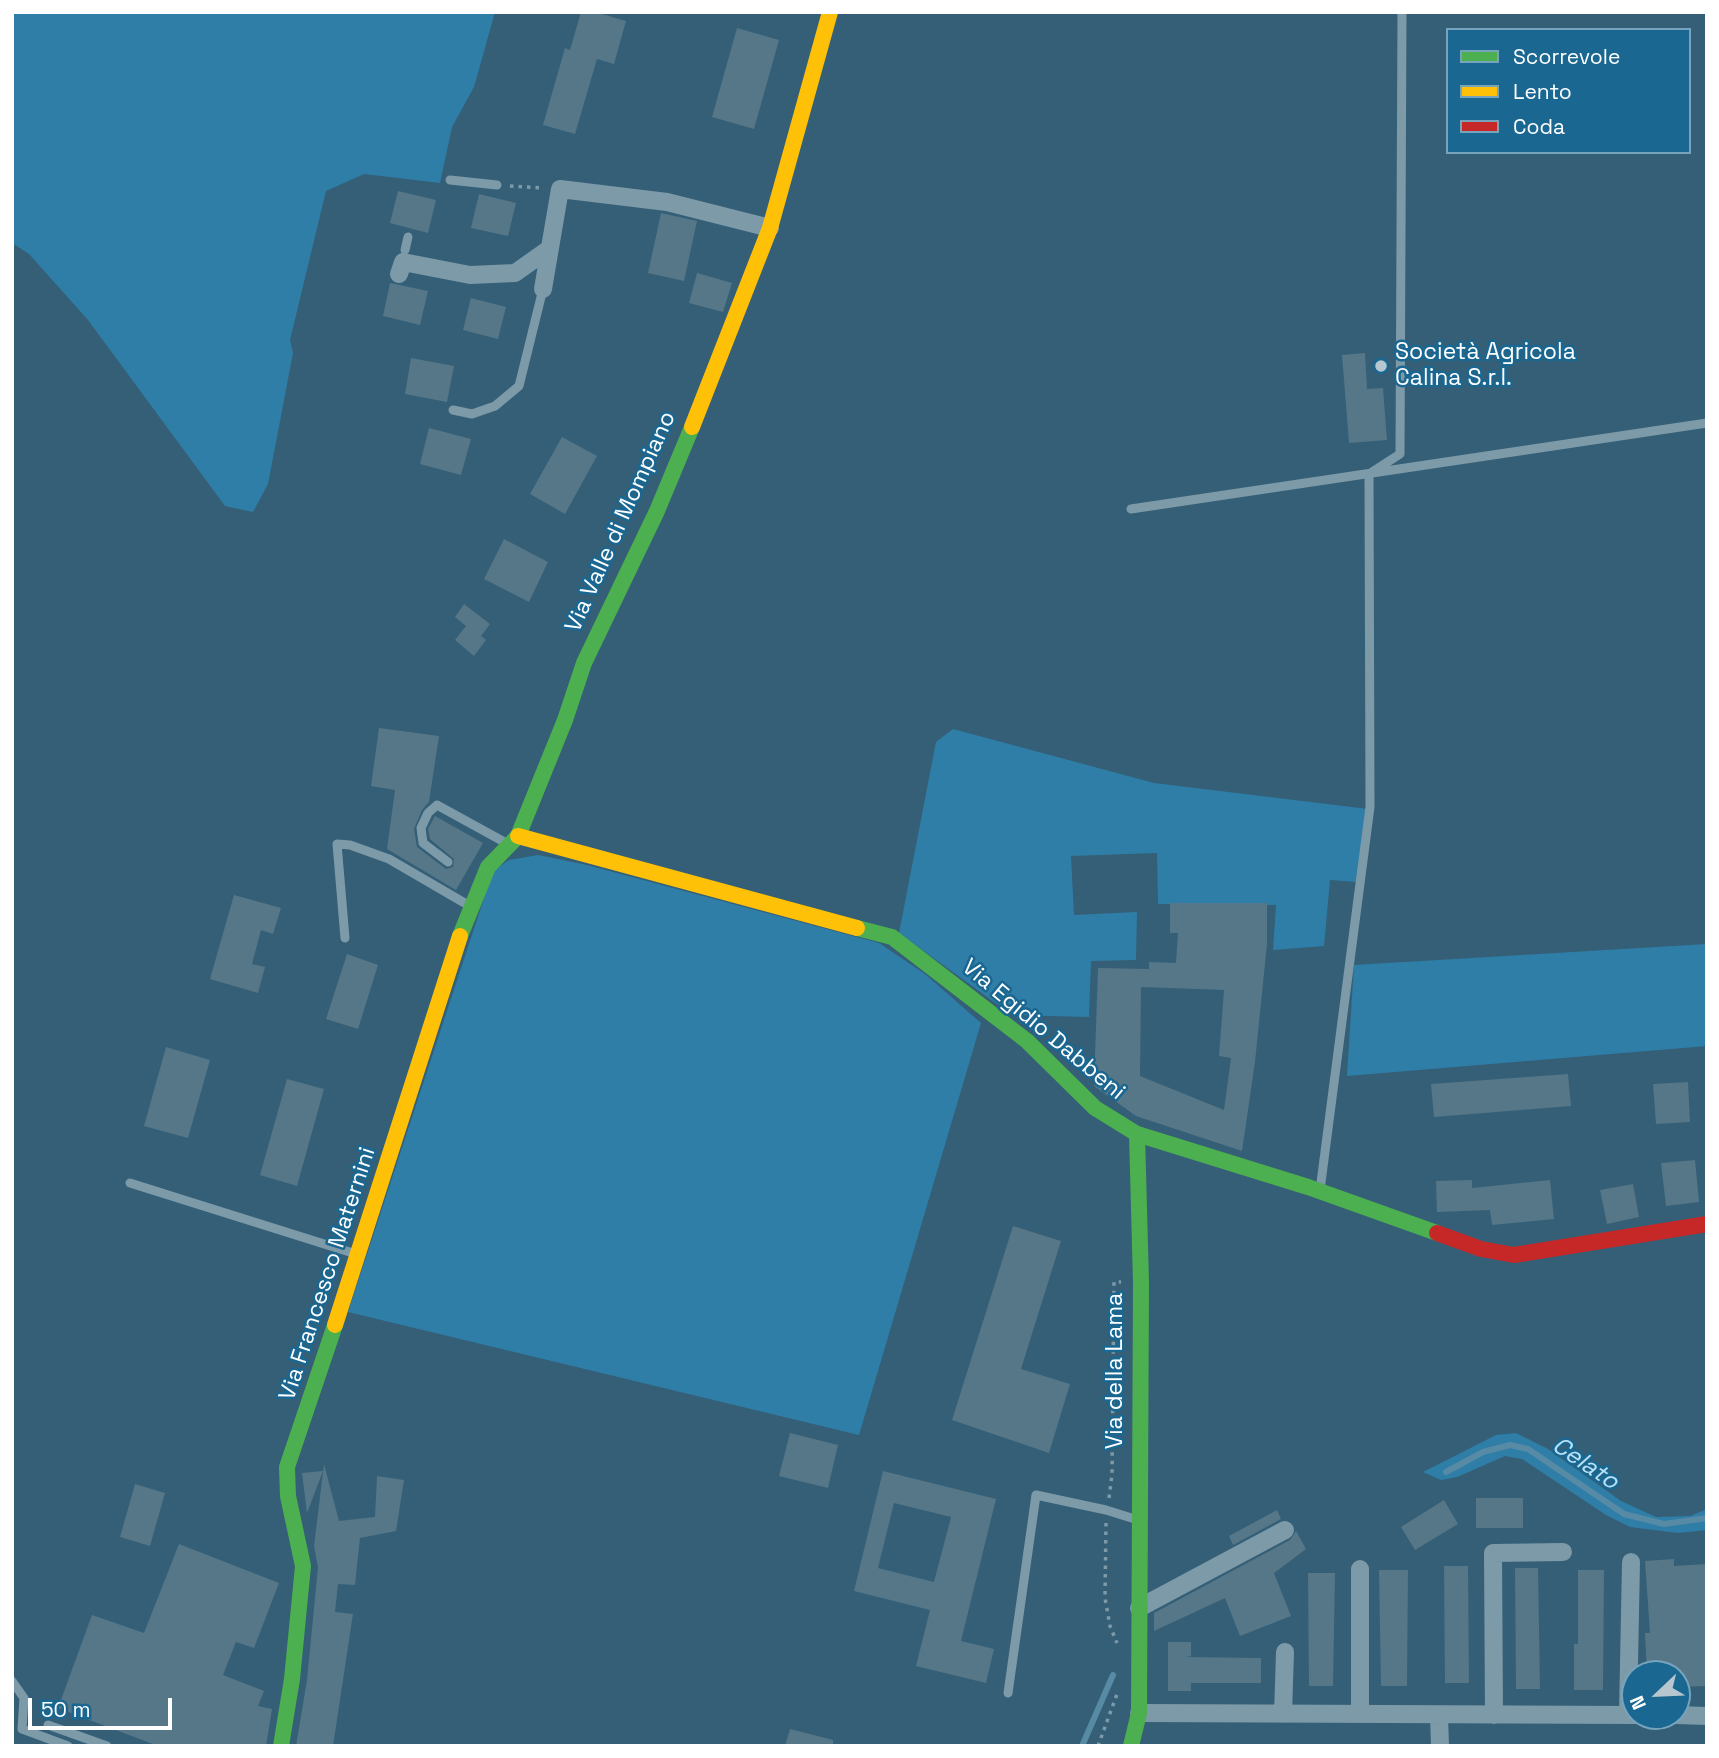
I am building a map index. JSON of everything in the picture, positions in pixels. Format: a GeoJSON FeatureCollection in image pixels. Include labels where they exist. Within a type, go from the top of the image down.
{"type":"FeatureCollection","features":[{"type":"Feature","properties":{"kind":"street","name":"Via Valle di Mompiano"},"geometry":{"type":"LineString","coordinates":[[513,841],[565,720],[584,663],[657,511],[733,327],[770,228],[830,12]]}},
{"type":"Feature","properties":{"kind":"street"},"geometry":{"type":"LineString","coordinates":[[543,289],[560,189],[667,202],[770,228]]}},
{"type":"Feature","properties":{"kind":"street"},"geometry":{"type":"LineString","coordinates":[[403,260],[470,275],[497,275],[515,273],[549,249]]}},
{"type":"Feature","properties":{"kind":"street","name":"Via Francesco Maternini"},"geometry":{"type":"LineString","coordinates":[[281,1746],[292,1679],[303,1566],[288,1496],[287,1467],[298,1442],[470,906],[488,867],[513,841]]}},
{"type":"Feature","properties":{"kind":"street","name":"Via Egidio Dabbeni"},"geometry":{"type":"LineString","coordinates":[[513,841],[891,937],[1027,1041],[1095,1108],[1136,1134],[1320,1192],[1481,1250],[1514,1255],[1707,1224]]}},
{"type":"Feature","properties":{"kind":"street","name":"Via della Lama"},"geometry":{"type":"LineString","coordinates":[[1131,1746],[1139,1713],[1140,1283],[1136,1134]]}},
{"type":"Feature","properties":{"kind":"street"},"geometry":{"type":"LineString","coordinates":[[1139,1608],[1285,1530]]}},
{"type":"Feature","properties":{"kind":"street"},"geometry":{"type":"LineString","coordinates":[[1494,1715],[1493,1553],[1563,1552]]}},
{"type":"Feature","properties":{"kind":"street"},"geometry":{"type":"LineString","coordinates":[[1630,1562],[1631,1660]]}},
{"type":"Feature","properties":{"kind":"street"},"geometry":{"type":"LineString","coordinates":[[1360,1569],[1360,1714]]}},
{"type":"Feature","properties":{"kind":"street"},"geometry":{"type":"LineString","coordinates":[[1283,1714],[1285,1652]]}},
{"type":"Feature","properties":{"kind":"street"},"geometry":{"type":"LineString","coordinates":[[1139,1713],[1621,1715]]}},
{"type":"Feature","properties":{"kind":"street"},"geometry":{"type":"LineString","coordinates":[[1439,1715],[1440,1746]]}},
{"type":"Feature","properties":{"kind":"lane"},"geometry":{"type":"LineString","coordinates":[[1369,474],[1400,454],[1402,12]]}},
{"type":"Feature","properties":{"kind":"lane"},"geometry":{"type":"LineString","coordinates":[[450,180],[497,185]]}},
{"type":"Feature","properties":{"kind":"lane"},"geometry":{"type":"LineString","coordinates":[[453,410],[472,414],[495,406],[519,386],[543,289]]}},
{"type":"Feature","properties":{"kind":"lane"},"geometry":{"type":"LineString","coordinates":[[1131,509],[1707,424]]}},
{"type":"Feature","properties":{"kind":"lane"},"geometry":{"type":"LineString","coordinates":[[1320,1192],[1370,807],[1369,474]]}},
{"type":"Feature","properties":{"kind":"lane"},"geometry":{"type":"LineString","coordinates":[[448,862],[423,843],[421,828],[428,813],[438,805],[513,841]]}},
{"type":"Feature","properties":{"kind":"lane"},"geometry":{"type":"LineString","coordinates":[[345,938],[337,844],[350,845],[389,859],[470,906]]}},
{"type":"Feature","properties":{"kind":"lane"},"geometry":{"type":"LineString","coordinates":[[130,1183],[358,1254]]}},
{"type":"Feature","properties":{"kind":"lane"},"geometry":{"type":"LineString","coordinates":[[1008,1693],[1036,1495],[1106,1510],[1140,1521]]}},
{"type":"Feature","properties":{"kind":"lane"},"geometry":{"type":"LineString","coordinates":[[12,1681],[24,1698],[22,1729],[68,1746]]}},
{"type":"Feature","properties":{"kind":"lane"},"geometry":{"type":"LineString","coordinates":[[48,1725],[107,1746]]}},
{"type":"Feature","properties":{"kind":"path"},"geometry":{"type":"LineString","coordinates":[[497,185],[560,189]]}},
{"type":"Feature","properties":{"kind":"shaded area"},"geometry":{"type":"Polygon","coordinates":[[[12,12],[495,12],[474,87],[452,127],[440,183],[364,174],[326,191],[290,340],[293,353],[268,484],[253,512],[225,506],[88,320],[29,254],[12,243],[12,12]]]}},
{"type":"Feature","properties":{"kind":"shaded area"},"geometry":{"type":"Polygon","coordinates":[[[953,729],[1154,783],[1368,809],[1357,882],[1330,880],[1324,946],[1273,950],[1276,905],[1158,904],[1157,853],[1071,856],[1074,915],[1137,912],[1136,960],[1091,961],[1089,1017],[1012,1015],[899,933],[936,742],[953,729]]]}},
{"type":"Feature","properties":{"kind":"shaded area"},"geometry":{"type":"Polygon","coordinates":[[[538,855],[587,865],[879,943],[925,974],[981,1023],[859,1435],[348,1312],[493,871],[509,860],[538,855]]]}},
{"type":"Feature","properties":{"kind":"shaded area"},"geometry":{"type":"Polygon","coordinates":[[[1707,944],[1707,1046],[1347,1076],[1354,965],[1707,944]]]}},
{"type":"Feature","properties":{"kind":"shaded area"},"geometry":{"type":"Polygon","coordinates":[[[1516,1433],[1548,1449],[1621,1501],[1656,1517],[1690,1516],[1707,1509],[1707,1530],[1678,1533],[1630,1527],[1606,1515],[1522,1459],[1505,1456],[1457,1477],[1441,1480],[1423,1472],[1496,1435],[1516,1433]]]}},
{"type":"Feature","properties":{"kind":"building"},"geometry":{"type":"Polygon","coordinates":[[[581,12],[595,12],[626,21],[614,64],[597,59],[575,134],[543,125],[565,48],[570,50],[581,12]]]}},
{"type":"Feature","properties":{"kind":"building"},"geometry":{"type":"Polygon","coordinates":[[[737,28],[779,40],[754,129],[712,117],[737,28]]]}},
{"type":"Feature","properties":{"kind":"building"},"geometry":{"type":"Polygon","coordinates":[[[398,191],[436,200],[428,233],[390,223],[398,191]]]}},
{"type":"Feature","properties":{"kind":"building"},"geometry":{"type":"Polygon","coordinates":[[[479,194],[516,203],[508,236],[471,228],[479,194]]]}},
{"type":"Feature","properties":{"kind":"building"},"geometry":{"type":"Polygon","coordinates":[[[661,213],[697,221],[684,281],[648,273],[661,213]]]}},
{"type":"Feature","properties":{"kind":"building"},"geometry":{"type":"Polygon","coordinates":[[[697,273],[732,283],[723,312],[689,303],[697,273]]]}},
{"type":"Feature","properties":{"kind":"building"},"geometry":{"type":"Polygon","coordinates":[[[390,283],[428,291],[420,325],[383,316],[390,283]]]}},
{"type":"Feature","properties":{"kind":"building"},"geometry":{"type":"Polygon","coordinates":[[[471,298],[506,307],[498,339],[463,330],[471,298]]]}},
{"type":"Feature","properties":{"kind":"building"},"geometry":{"type":"Polygon","coordinates":[[[1365,353],[1367,389],[1383,388],[1387,440],[1349,443],[1342,355],[1365,353]]]}},
{"type":"Feature","properties":{"kind":"building"},"geometry":{"type":"Polygon","coordinates":[[[411,358],[454,366],[447,402],[405,394],[411,358]]]}},
{"type":"Feature","properties":{"kind":"building"},"geometry":{"type":"Polygon","coordinates":[[[429,428],[471,439],[461,475],[420,464],[429,428]]]}},
{"type":"Feature","properties":{"kind":"building"},"geometry":{"type":"Polygon","coordinates":[[[562,437],[597,456],[565,514],[530,494],[562,437]]]}},
{"type":"Feature","properties":{"kind":"building"},"geometry":{"type":"Polygon","coordinates":[[[504,539],[548,562],[529,602],[484,579],[504,539]]]}},
{"type":"Feature","properties":{"kind":"building"},"geometry":{"type":"Polygon","coordinates":[[[464,604],[490,624],[481,636],[486,640],[474,656],[455,640],[466,626],[455,617],[464,604]]]}},
{"type":"Feature","properties":{"kind":"building"},"geometry":{"type":"Polygon","coordinates":[[[379,728],[439,736],[429,802],[422,810],[414,829],[417,847],[446,869],[453,867],[454,859],[430,839],[428,829],[435,816],[483,843],[456,890],[387,849],[395,790],[371,786],[379,728]]]}},
{"type":"Feature","properties":{"kind":"building"},"geometry":{"type":"Polygon","coordinates":[[[234,895],[281,908],[273,934],[261,930],[252,964],[265,967],[258,993],[210,979],[234,895]]]}},
{"type":"Feature","properties":{"kind":"building"},"geometry":{"type":"Polygon","coordinates":[[[1170,903],[1267,903],[1267,944],[1255,1062],[1242,1151],[1136,1116],[1094,1086],[1098,968],[1149,969],[1149,962],[1176,963],[1178,933],[1170,933],[1170,903]],[[1141,987],[1140,1076],[1224,1110],[1231,1058],[1219,1056],[1224,990],[1141,987]]]}},
{"type":"Feature","properties":{"kind":"building"},"geometry":{"type":"Polygon","coordinates":[[[347,954],[378,965],[358,1029],[326,1019],[347,954]]]}},
{"type":"Feature","properties":{"kind":"building"},"geometry":{"type":"Polygon","coordinates":[[[166,1047],[210,1060],[188,1138],[144,1126],[166,1047]]]}},
{"type":"Feature","properties":{"kind":"building"},"geometry":{"type":"Polygon","coordinates":[[[1568,1074],[1571,1106],[1434,1117],[1431,1084],[1568,1074]]]}},
{"type":"Feature","properties":{"kind":"building"},"geometry":{"type":"Polygon","coordinates":[[[287,1079],[324,1089],[297,1186],[260,1175],[287,1079]]]}},
{"type":"Feature","properties":{"kind":"building"},"geometry":{"type":"Polygon","coordinates":[[[1688,1082],[1690,1122],[1656,1124],[1653,1084],[1688,1082]]]}},
{"type":"Feature","properties":{"kind":"building"},"geometry":{"type":"Polygon","coordinates":[[[1695,1160],[1699,1202],[1666,1206],[1661,1163],[1695,1160]]]}},
{"type":"Feature","properties":{"kind":"building"},"geometry":{"type":"Polygon","coordinates":[[[1472,1180],[1472,1188],[1550,1180],[1554,1219],[1492,1225],[1490,1210],[1437,1212],[1436,1181],[1472,1180]]]}},
{"type":"Feature","properties":{"kind":"building"},"geometry":{"type":"Polygon","coordinates":[[[1633,1184],[1639,1217],[1607,1224],[1600,1190],[1633,1184]]]}},
{"type":"Feature","properties":{"kind":"building"},"geometry":{"type":"Polygon","coordinates":[[[1013,1226],[1061,1241],[1021,1369],[1070,1384],[1049,1453],[952,1420],[1013,1226]]]}},
{"type":"Feature","properties":{"kind":"building"},"geometry":{"type":"Polygon","coordinates":[[[790,1433],[838,1445],[828,1488],[779,1476],[790,1433]]]}},
{"type":"Feature","properties":{"kind":"building"},"geometry":{"type":"Polygon","coordinates":[[[324,1464],[339,1521],[375,1517],[377,1476],[404,1480],[396,1531],[360,1538],[355,1585],[338,1584],[335,1612],[353,1614],[333,1746],[296,1746],[307,1680],[318,1567],[314,1546],[324,1464]]]}},
{"type":"Feature","properties":{"kind":"building"},"geometry":{"type":"Polygon","coordinates":[[[323,1471],[307,1513],[302,1473],[323,1471]]]}},
{"type":"Feature","properties":{"kind":"building"},"geometry":{"type":"Polygon","coordinates":[[[883,1471],[996,1499],[961,1641],[994,1649],[986,1683],[916,1666],[930,1610],[854,1591],[883,1471]],[[894,1503],[878,1568],[934,1582],[951,1517],[894,1503]]]}},
{"type":"Feature","properties":{"kind":"building"},"geometry":{"type":"Polygon","coordinates":[[[135,1484],[165,1493],[150,1546],[120,1537],[135,1484]]]}},
{"type":"Feature","properties":{"kind":"building"},"geometry":{"type":"Polygon","coordinates":[[[1476,1498],[1523,1498],[1523,1528],[1476,1528],[1476,1498]]]}},
{"type":"Feature","properties":{"kind":"building"},"geometry":{"type":"Polygon","coordinates":[[[1444,1500],[1458,1524],[1415,1550],[1401,1527],[1444,1500]]]}},
{"type":"Feature","properties":{"kind":"building"},"geometry":{"type":"Polygon","coordinates":[[[1277,1510],[1281,1519],[1233,1545],[1229,1536],[1277,1510]]]}},
{"type":"Feature","properties":{"kind":"building"},"geometry":{"type":"Polygon","coordinates":[[[1296,1531],[1306,1549],[1274,1573],[1291,1616],[1240,1636],[1225,1598],[1154,1631],[1154,1613],[1290,1540],[1296,1531]]]}},
{"type":"Feature","properties":{"kind":"building"},"geometry":{"type":"Polygon","coordinates":[[[179,1544],[279,1583],[254,1648],[236,1642],[223,1675],[264,1691],[258,1706],[272,1709],[266,1746],[158,1746],[58,1708],[92,1615],[144,1633],[179,1544]]]}},
{"type":"Feature","properties":{"kind":"building"},"geometry":{"type":"Polygon","coordinates":[[[1674,1559],[1674,1566],[1707,1564],[1707,1686],[1691,1687],[1691,1660],[1646,1660],[1645,1633],[1650,1633],[1645,1561],[1674,1559]]]}},
{"type":"Feature","properties":{"kind":"building"},"geometry":{"type":"Polygon","coordinates":[[[1444,1566],[1468,1566],[1469,1683],[1445,1683],[1444,1566]]]}},
{"type":"Feature","properties":{"kind":"building"},"geometry":{"type":"Polygon","coordinates":[[[1515,1568],[1538,1568],[1540,1689],[1516,1689],[1515,1568]]]}},
{"type":"Feature","properties":{"kind":"building"},"geometry":{"type":"Polygon","coordinates":[[[1379,1570],[1408,1570],[1407,1686],[1381,1686],[1379,1570]]]}},
{"type":"Feature","properties":{"kind":"building"},"geometry":{"type":"Polygon","coordinates":[[[1578,1570],[1604,1570],[1603,1690],[1574,1690],[1574,1644],[1578,1644],[1578,1570]]]}},
{"type":"Feature","properties":{"kind":"building"},"geometry":{"type":"Polygon","coordinates":[[[1308,1573],[1335,1573],[1333,1686],[1309,1686],[1308,1573]]]}},
{"type":"Feature","properties":{"kind":"building"},"geometry":{"type":"Polygon","coordinates":[[[1168,1642],[1191,1642],[1191,1656],[1186,1657],[1261,1658],[1261,1683],[1191,1683],[1191,1691],[1168,1691],[1168,1642]]]}},
{"type":"Feature","properties":{"kind":"building"},"geometry":{"type":"Polygon","coordinates":[[[790,1729],[833,1740],[833,1746],[785,1746],[790,1729]]]}},
{"type":"Feature","properties":{"kind":"waterway","name":"Celato"},"geometry":{"type":"LineString","coordinates":[[1446,1472],[1483,1452],[1510,1445],[1528,1449],[1624,1514],[1664,1524],[1707,1518]]}},
{"type":"Feature","properties":{"kind":"waterway","name":"Celato"},"geometry":{"type":"LineString","coordinates":[[1082,1746],[1113,1675]]}},
{"type":"Feature","properties":{"kind":"traffic: fast"},"geometry":{"type":"LineString","coordinates":[[460,936],[488,867],[518,836],[565,720],[584,663],[657,511],[692,427]]}},
{"type":"Feature","properties":{"kind":"traffic: fast"},"geometry":{"type":"LineString","coordinates":[[857,928],[892,937],[1027,1041],[1095,1108],[1137,1134],[1308,1187],[1437,1233]]}},
{"type":"Feature","properties":{"kind":"traffic: fast"},"geometry":{"type":"LineString","coordinates":[[1131,1746],[1139,1713],[1141,1283],[1137,1134]]}},
{"type":"Feature","properties":{"kind":"traffic: fast"},"geometry":{"type":"LineString","coordinates":[[281,1746],[292,1679],[303,1566],[288,1496],[287,1467],[335,1325]]}},
{"type":"Feature","properties":{"kind":"traffic: slow"},"geometry":{"type":"LineString","coordinates":[[692,427],[770,228],[830,12]]}},
{"type":"Feature","properties":{"kind":"traffic: slow"},"geometry":{"type":"LineString","coordinates":[[518,836],[857,928]]}},
{"type":"Feature","properties":{"kind":"traffic: slow"},"geometry":{"type":"LineString","coordinates":[[335,1325],[460,936]]}},
{"type":"Feature","properties":{"kind":"traffic: jam"},"geometry":{"type":"LineString","coordinates":[[1437,1233],[1481,1249],[1514,1255],[1707,1224]]}},
{"type":"Feature","properties":{"kind":"place","name":"Società Agricola Calina S.r.l."},"geometry":{"type":"Point","coordinates":[1381,366]}}]}
